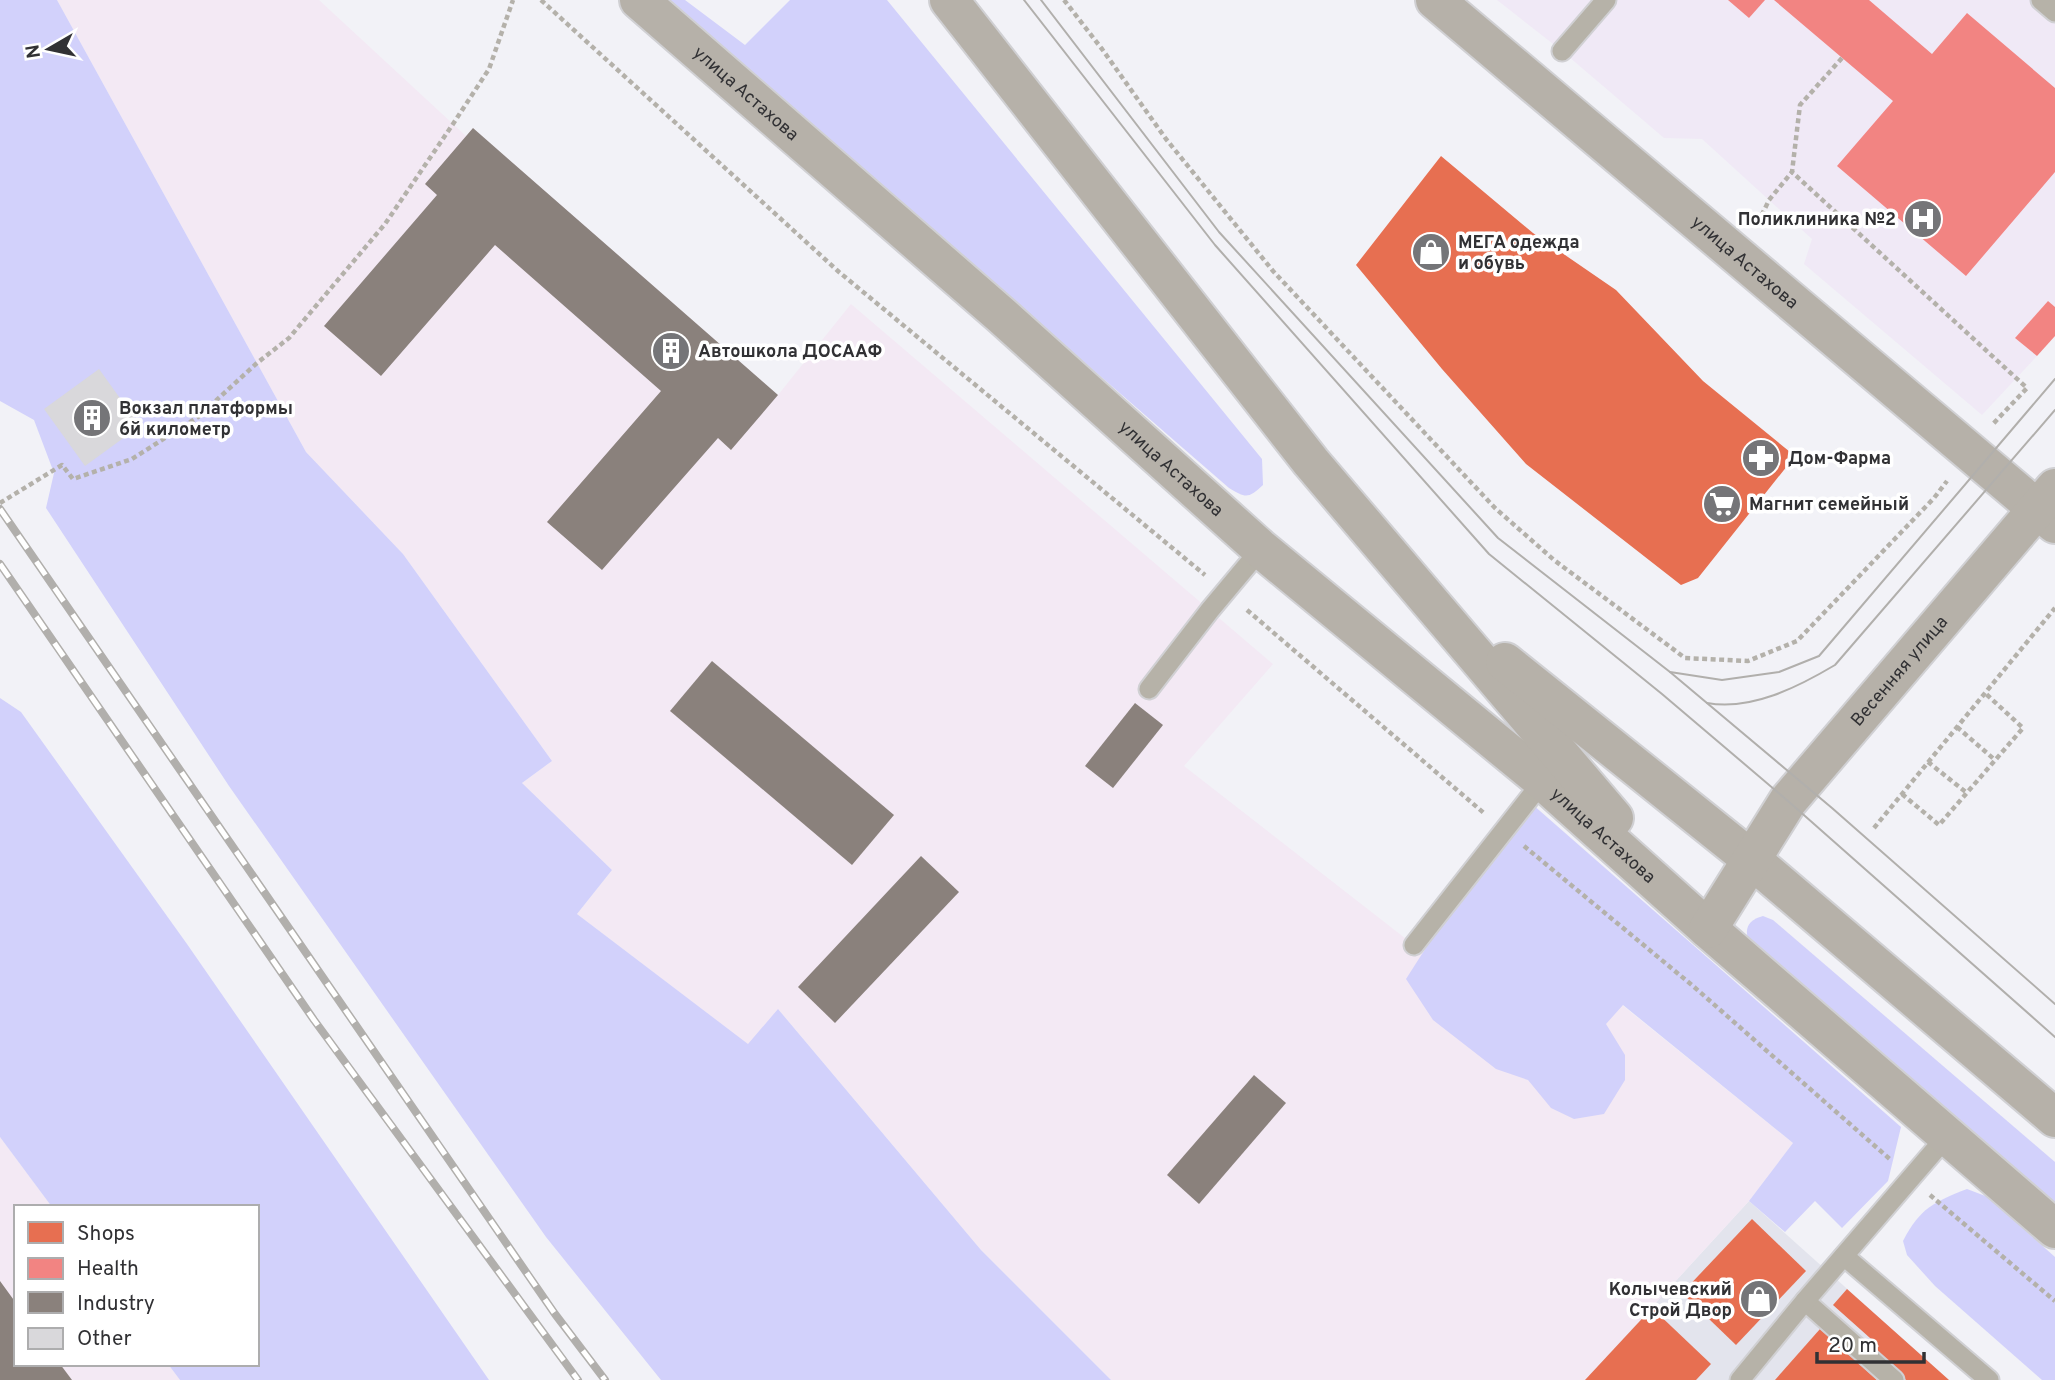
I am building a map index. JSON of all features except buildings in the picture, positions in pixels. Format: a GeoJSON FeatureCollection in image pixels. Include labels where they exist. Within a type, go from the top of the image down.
{"type":"FeatureCollection","features":[{"type":"Feature","properties":{"kind":"main road","name":"улица Астахова"},"geometry":{"type":"LineString","coordinates":[[639,0],[1001,315],[1261,549],[1543,781],[1708,929],[2055,1229]]}},
{"type":"Feature","properties":{"kind":"main road","name":"улица Астахова"},"geometry":{"type":"LineString","coordinates":[[949,0],[1311,462],[1708,929]]}},
{"type":"Feature","properties":{"kind":"main road","name":"улица Астахова"},"geometry":{"type":"LineString","coordinates":[[1434,0],[1969,453],[2049,507]]}},
{"type":"Feature","properties":{"kind":"main road","name":"Весенняя улица"},"geometry":{"type":"LineString","coordinates":[[1708,929],[1788,801],[2049,507]]}},
{"type":"Feature","properties":{"kind":"main road","name":"улица Астахова"},"geometry":{"type":"LineString","coordinates":[[1435,606],[1752,860],[2055,1118]]}},
{"type":"Feature","properties":{"kind":"lane"},"geometry":{"type":"LineString","coordinates":[[1562,51],[1606,0]]}},
{"type":"Feature","properties":{"kind":"lane"},"geometry":{"type":"LineString","coordinates":[[2042,0],[2055,12]]}},
{"type":"Feature","properties":{"kind":"lane"},"geometry":{"type":"LineString","coordinates":[[1149,689],[1261,549]]}},
{"type":"Feature","properties":{"kind":"lane"},"geometry":{"type":"LineString","coordinates":[[1414,945],[1543,781]]}},
{"type":"Feature","properties":{"kind":"lane"},"geometry":{"type":"LineString","coordinates":[[1740,1380],[1947,1136]]}},
{"type":"Feature","properties":{"kind":"lane"},"geometry":{"type":"LineString","coordinates":[[1844,1256],[1989,1380]]}},
{"type":"Feature","properties":{"kind":"lane"},"geometry":{"type":"LineString","coordinates":[[1805,1301],[1894,1380]]}},
{"type":"Feature","properties":{"kind":"path"},"geometry":{"type":"LineString","coordinates":[[0,503],[62,464],[73,479],[132,459],[198,417],[289,338],[385,224],[453,124],[489,69],[513,0]]}},
{"type":"Feature","properties":{"kind":"path"},"geometry":{"type":"LineString","coordinates":[[541,0],[839,272],[1226,592],[1504,830],[1693,986],[2055,1301]]}},
{"type":"Feature","properties":{"kind":"path"},"geometry":{"type":"LineString","coordinates":[[1064,0],[1166,139],[1273,271],[1495,508],[1554,560],[1685,659],[1748,660],[1797,641],[1934,498],[2027,387],[1791,172]]}},
{"type":"Feature","properties":{"kind":"path"},"geometry":{"type":"LineString","coordinates":[[1755,228],[1769,200],[1791,172],[1800,105],[1842,58]]}},
{"type":"Feature","properties":{"kind":"path"},"geometry":{"type":"LineString","coordinates":[[1874,828],[2055,608]]}},
{"type":"Feature","properties":{"kind":"path"},"geometry":{"type":"LineString","coordinates":[[1902,794],[1938,825],[2023,728],[1985,693]]}},
{"type":"Feature","properties":{"kind":"path"},"geometry":{"type":"LineString","coordinates":[[1957,727],[1995,760]]}},
{"type":"Feature","properties":{"kind":"path"},"geometry":{"type":"LineString","coordinates":[[1928,762],[1967,793]]}},
{"type":"Feature","properties":{"kind":"shaded area"},"geometry":{"type":"Polygon","coordinates":[[[0,0],[57,0],[306,452],[403,554],[552,761],[522,783],[612,870],[577,914],[748,1044],[778,1009],[981,1250],[1111,1380],[661,1380],[546,1237],[229,786],[46,508],[54,473],[34,420],[0,401],[0,0]]]}},
{"type":"Feature","properties":{"kind":"shaded area"},"geometry":{"type":"Polygon","coordinates":[[[57,0],[319,0],[466,136],[473,128],[778,395],[851,304],[1273,664],[1184,766],[1568,1065],[1622,1005],[1793,1143],[1749,1201],[1585,1380],[1111,1380],[981,1250],[779,1010],[749,1045],[577,914],[612,870],[522,783],[552,761],[403,554],[306,452],[57,0]]]}},
{"type":"Feature","properties":{"kind":"shaded area"},"geometry":{"type":"Polygon","coordinates":[[[667,0],[685,0],[745,45],[790,0],[887,0],[1262,459],[1263,485],[1247,495],[1229,488],[667,0]]]}},
{"type":"Feature","properties":{"kind":"shaded area","name":"Поликлиника №2"},"geometry":{"type":"Polygon","coordinates":[[[1497,0],[2055,0],[2055,307],[2048,301],[2015,338],[2037,356],[1982,415],[1804,264],[1812,239],[1702,139],[1664,138],[1497,0]]]}},
{"type":"Feature","properties":{"kind":"shaded area"},"geometry":{"type":"Polygon","coordinates":[[[0,698],[21,712],[187,944],[489,1380],[180,1380],[170,1366],[259,1366],[259,1205],[51,1205],[0,1137],[0,698]]]}},
{"type":"Feature","properties":{"kind":"shaded area"},"geometry":{"type":"Polygon","coordinates":[[[1532,804],[1901,1127],[1888,1181],[1842,1228],[1815,1201],[1785,1232],[1749,1201],[1793,1143],[1623,1005],[1606,1024],[1625,1055],[1625,1080],[1604,1114],[1574,1119],[1551,1108],[1528,1080],[1496,1069],[1433,1020],[1406,979],[1457,899],[1532,804]]]}},
{"type":"Feature","properties":{"kind":"shaded area"},"geometry":{"type":"Polygon","coordinates":[[[1763,916],[1773,920],[2055,1162],[2055,1210],[1750,944],[1748,926],[1763,916]]]}},
{"type":"Feature","properties":{"kind":"shaded area"},"geometry":{"type":"Polygon","coordinates":[[[0,1137],[51,1205],[14,1205],[14,1366],[170,1366],[180,1380],[0,1380],[0,1137]]]}},
{"type":"Feature","properties":{"kind":"shaded area"},"geometry":{"type":"Polygon","coordinates":[[[1967,1189],[1988,1197],[2055,1257],[2055,1380],[2042,1380],[1935,1286],[1907,1255],[1903,1241],[1922,1213],[1937,1202],[1967,1189]]]}},
{"type":"Feature","properties":{"kind":"shaded area","name":"Колычевский Строй Двор"},"geometry":{"type":"Polygon","coordinates":[[[1749,1201],[1949,1380],[1585,1380],[1749,1201]]]}},
{"type":"Feature","properties":{"kind":"tram line"},"geometry":{"type":"LineString","coordinates":[[1024,0],[1215,245],[1489,554],[1662,694],[1788,801],[2055,1037]]}},
{"type":"Feature","properties":{"kind":"tram line"},"geometry":{"type":"LineString","coordinates":[[1041,0],[1219,232],[1498,538],[1670,672],[1832,808],[2055,1004]]}},
{"type":"Feature","properties":{"kind":"tram line"},"geometry":{"type":"LineString","coordinates":[[1670,672],[1722,680],[1779,672],[1819,656],[2055,379]]}},
{"type":"Feature","properties":{"kind":"tram line"},"geometry":{"type":"LineString","coordinates":[[1707,703],[1740,704],[1774,695],[1835,665],[2055,410]]}},
{"type":"Feature","properties":{"kind":"railway"},"geometry":{"type":"LineString","coordinates":[[0,509],[555,1314],[605,1380]]}},
{"type":"Feature","properties":{"kind":"railway"},"geometry":{"type":"LineString","coordinates":[[0,564],[314,1020],[578,1380]]}},
{"type":"Feature","properties":{"kind":"place","name":"Поликлиника №2"},"geometry":{"type":"Point","coordinates":[1923,219]}},
{"type":"Feature","properties":{"kind":"place","name":"МЕГА одежда и обувь"},"geometry":{"type":"Point","coordinates":[1431,252]}},
{"type":"Feature","properties":{"kind":"place","name":"Автошкола ДОСААФ"},"geometry":{"type":"Point","coordinates":[671,351]}},
{"type":"Feature","properties":{"kind":"place","name":"Вокзал платформы 6й километр"},"geometry":{"type":"Point","coordinates":[92,418]}},
{"type":"Feature","properties":{"kind":"place","name":"Дом-Фарма"},"geometry":{"type":"Point","coordinates":[1761,458]}},
{"type":"Feature","properties":{"kind":"place","name":"Магнит семейный"},"geometry":{"type":"Point","coordinates":[1722,504]}},
{"type":"Feature","properties":{"kind":"place","name":"Колычевский Строй Двор"},"geometry":{"type":"Point","coordinates":[1759,1299]}}]}
